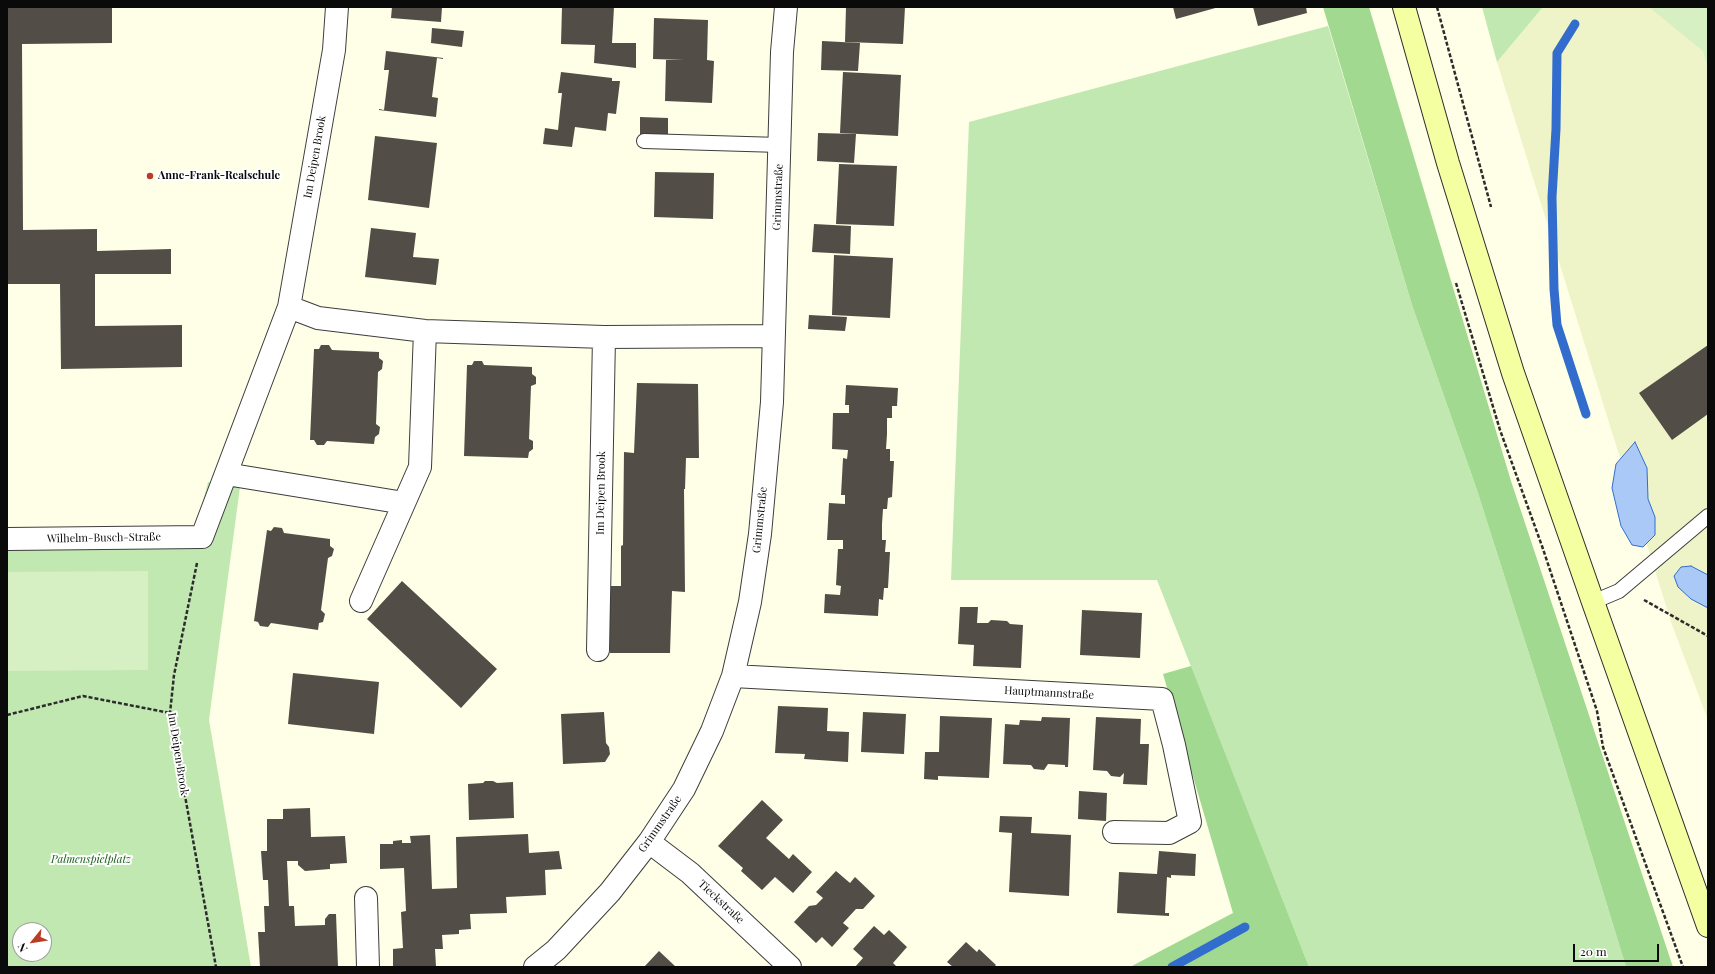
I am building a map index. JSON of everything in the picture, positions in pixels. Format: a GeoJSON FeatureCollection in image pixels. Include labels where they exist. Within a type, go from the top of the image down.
{"type":"FeatureCollection","features":[{"type":"Feature","properties":{"kind":"main road"},"geometry":{"type":"LineString","coordinates":[[1404,7],[1448,163],[1513,373],[1708,926]]}},
{"type":"Feature","properties":{"kind":"street","name":"Im Deipen Brook"},"geometry":{"type":"LineString","coordinates":[[202,537],[289,307],[334,50],[337,7]]}},
{"type":"Feature","properties":{"kind":"street","name":"Grimmstraße"},"geometry":{"type":"LineString","coordinates":[[535,967],[556,950],[610,892],[649,842],[684,789],[712,731],[733,676],[750,602],[760,534],[772,402],[782,52],[786,7]]}},
{"type":"Feature","properties":{"kind":"street"},"geometry":{"type":"LineString","coordinates":[[289,307],[318,318],[425,331],[604,337],[773,336]]}},
{"type":"Feature","properties":{"kind":"street"},"geometry":{"type":"LineString","coordinates":[[361,601],[420,467],[425,331]]}},
{"type":"Feature","properties":{"kind":"street","name":"Im Deipen Brook"},"geometry":{"type":"LineString","coordinates":[[598,650],[604,337]]}},
{"type":"Feature","properties":{"kind":"street"},"geometry":{"type":"LineString","coordinates":[[226,474],[404,503]]}},
{"type":"Feature","properties":{"kind":"street","name":"Wilhelm-Busch-Straße"},"geometry":{"type":"LineString","coordinates":[[7,539],[202,537]]}},
{"type":"Feature","properties":{"kind":"street","name":"Hauptmannstraße"},"geometry":{"type":"LineString","coordinates":[[733,676],[1162,699],[1174,745],[1190,822],[1169,833],[1114,832]]}},
{"type":"Feature","properties":{"kind":"street","name":"Tieckstraße"},"geometry":{"type":"LineString","coordinates":[[649,842],[690,873],[790,967]]}},
{"type":"Feature","properties":{"kind":"street"},"geometry":{"type":"LineString","coordinates":[[366,898],[368,967]]}},
{"type":"Feature","properties":{"kind":"lane"},"geometry":{"type":"LineString","coordinates":[[644,141],[780,145]]}},
{"type":"Feature","properties":{"kind":"lane"},"geometry":{"type":"LineString","coordinates":[[1593,602],[1619,591],[1651,566],[1708,516]]}},
{"type":"Feature","properties":{"kind":"path"},"geometry":{"type":"LineString","coordinates":[[1437,7],[1492,210]]}},
{"type":"Feature","properties":{"kind":"path","name":"Im Deipen Brook"},"geometry":{"type":"LineString","coordinates":[[202,537],[174,675],[170,713],[216,967]]}},
{"type":"Feature","properties":{"kind":"path"},"geometry":{"type":"LineString","coordinates":[[1619,591],[1642,599],[1708,636]]}},
{"type":"Feature","properties":{"kind":"path"},"geometry":{"type":"LineString","coordinates":[[7,715],[83,696],[170,713]]}},
{"type":"Feature","properties":{"kind":"green space"},"geometry":{"type":"Polygon","coordinates":[[[1323,7],[1369,7],[1511,481],[1673,967],[1626,967],[1559,748],[1477,490],[1412,305],[1323,7]]]}},
{"type":"Feature","properties":{"kind":"green space"},"geometry":{"type":"Polygon","coordinates":[[[1482,7],[1543,7],[1497,62],[1482,7]]]}},
{"type":"Feature","properties":{"kind":"green space"},"geometry":{"type":"Polygon","coordinates":[[[1543,7],[1708,7],[1708,720],[1671,622],[1497,62],[1543,7]]]}},
{"type":"Feature","properties":{"kind":"green space"},"geometry":{"type":"Polygon","coordinates":[[[1649,7],[1708,7],[1708,68],[1703,51],[1649,7]]]}},
{"type":"Feature","properties":{"kind":"green space"},"geometry":{"type":"Polygon","coordinates":[[[1328,26],[1412,305],[1477,490],[1559,748],[1626,967],[1309,967],[1157,580],[951,580],[969,122],[1328,26]]]}},
{"type":"Feature","properties":{"kind":"green space","name":"Palmenspielplatz"},"geometry":{"type":"Polygon","coordinates":[[[208,482],[240,487],[209,720],[251,967],[7,967],[7,548],[192,546],[208,482]]]}},
{"type":"Feature","properties":{"kind":"green space"},"geometry":{"type":"Polygon","coordinates":[[[148,571],[148,670],[7,671],[7,572],[148,571]]]}},
{"type":"Feature","properties":{"kind":"green space"},"geometry":{"type":"Polygon","coordinates":[[[1191,666],[1309,967],[1130,967],[1233,913],[1163,674],[1191,666]]]}},
{"type":"Feature","properties":{"kind":"water"},"geometry":{"type":"Polygon","coordinates":[[[1635,442],[1647,468],[1648,499],[1655,517],[1655,535],[1643,547],[1632,545],[1621,526],[1612,488],[1616,464],[1635,442]]]}},
{"type":"Feature","properties":{"kind":"water"},"geometry":{"type":"Polygon","coordinates":[[[1691,566],[1708,575],[1708,608],[1691,599],[1678,587],[1674,576],[1681,567],[1691,566]]]}},
{"type":"Feature","properties":{"kind":"building"},"geometry":{"type":"Polygon","coordinates":[[[7,7],[112,7],[112,43],[22,44],[23,230],[97,229],[97,251],[171,249],[171,274],[95,274],[95,326],[182,325],[182,367],[61,369],[60,284],[7,284],[7,7]]]}},
{"type":"Feature","properties":{"kind":"building"},"geometry":{"type":"Polygon","coordinates":[[[392,7],[442,7],[441,22],[391,18],[392,7]]]}},
{"type":"Feature","properties":{"kind":"building"},"geometry":{"type":"Polygon","coordinates":[[[562,7],[614,7],[612,43],[636,43],[636,68],[594,63],[595,45],[561,44],[562,7]]]}},
{"type":"Feature","properties":{"kind":"building"},"geometry":{"type":"Polygon","coordinates":[[[846,7],[905,7],[903,44],[845,42],[846,7]]]}},
{"type":"Feature","properties":{"kind":"building"},"geometry":{"type":"Polygon","coordinates":[[[1173,7],[1219,7],[1176,19],[1173,7]]]}},
{"type":"Feature","properties":{"kind":"building"},"geometry":{"type":"Polygon","coordinates":[[[1253,7],[1306,7],[1307,13],[1258,26],[1253,7]]]}},
{"type":"Feature","properties":{"kind":"building"},"geometry":{"type":"Polygon","coordinates":[[[654,18],[708,20],[707,60],[714,61],[712,103],[665,101],[666,60],[684,60],[653,59],[654,18]]]}},
{"type":"Feature","properties":{"kind":"building"},"geometry":{"type":"Polygon","coordinates":[[[432,28],[464,31],[462,47],[431,43],[432,28]]]}},
{"type":"Feature","properties":{"kind":"building"},"geometry":{"type":"Polygon","coordinates":[[[822,41],[860,43],[858,71],[821,70],[822,41]]]}},
{"type":"Feature","properties":{"kind":"building"},"geometry":{"type":"Polygon","coordinates":[[[386,51],[443,58],[437,58],[432,97],[438,98],[436,117],[379,110],[384,110],[389,70],[384,70],[386,51]]]}},
{"type":"Feature","properties":{"kind":"building"},"geometry":{"type":"Polygon","coordinates":[[[561,72],[612,78],[612,81],[620,81],[616,114],[608,113],[606,131],[575,127],[572,147],[543,144],[545,128],[558,130],[562,93],[558,93],[561,72]]]}},
{"type":"Feature","properties":{"kind":"building"},"geometry":{"type":"Polygon","coordinates":[[[843,72],[901,75],[898,136],[840,133],[843,72]]]}},
{"type":"Feature","properties":{"kind":"building"},"geometry":{"type":"Polygon","coordinates":[[[640,117],[668,118],[668,135],[640,135],[640,117]]]}},
{"type":"Feature","properties":{"kind":"building"},"geometry":{"type":"Polygon","coordinates":[[[818,133],[856,134],[854,163],[817,161],[818,133]]]}},
{"type":"Feature","properties":{"kind":"building"},"geometry":{"type":"Polygon","coordinates":[[[375,136],[437,143],[429,208],[368,200],[375,136]]]}},
{"type":"Feature","properties":{"kind":"building"},"geometry":{"type":"Polygon","coordinates":[[[839,164],[897,166],[894,226],[836,224],[839,164]]]}},
{"type":"Feature","properties":{"kind":"building"},"geometry":{"type":"Polygon","coordinates":[[[655,172],[714,173],[713,219],[654,217],[655,172]]]}},
{"type":"Feature","properties":{"kind":"building"},"geometry":{"type":"Polygon","coordinates":[[[814,224],[851,226],[850,254],[812,252],[814,224]]]}},
{"type":"Feature","properties":{"kind":"building"},"geometry":{"type":"Polygon","coordinates":[[[371,228],[416,233],[413,257],[439,259],[436,285],[365,277],[371,228]]]}},
{"type":"Feature","properties":{"kind":"building"},"geometry":{"type":"Polygon","coordinates":[[[834,255],[893,258],[890,318],[832,315],[834,255]]]}},
{"type":"Feature","properties":{"kind":"building"},"geometry":{"type":"Polygon","coordinates":[[[809,315],[847,317],[845,331],[808,329],[809,315]]]}},
{"type":"Feature","properties":{"kind":"building"},"geometry":{"type":"Polygon","coordinates":[[[321,345],[329,345],[332,350],[379,352],[379,358],[383,361],[382,369],[378,372],[376,424],[380,427],[379,434],[375,437],[374,444],[327,441],[324,445],[317,445],[314,440],[310,440],[314,349],[319,349],[321,345]]]}},
{"type":"Feature","properties":{"kind":"building"},"geometry":{"type":"Polygon","coordinates":[[[1708,345],[1708,414],[1672,440],[1639,393],[1708,345]]]}},
{"type":"Feature","properties":{"kind":"building"},"geometry":{"type":"Polygon","coordinates":[[[474,361],[482,361],[484,365],[532,367],[532,374],[536,377],[536,384],[531,386],[529,439],[533,441],[533,449],[529,452],[528,458],[464,456],[467,365],[472,365],[474,361]]]}},
{"type":"Feature","properties":{"kind":"building"},"geometry":{"type":"Polygon","coordinates":[[[637,383],[698,384],[699,458],[686,458],[684,489],[685,592],[672,591],[670,653],[610,653],[610,586],[621,586],[624,452],[634,453],[637,383]]]}},
{"type":"Feature","properties":{"kind":"building"},"geometry":{"type":"Polygon","coordinates":[[[846,385],[898,388],[897,406],[892,406],[892,418],[887,418],[886,449],[890,449],[890,461],[894,461],[892,497],[888,498],[887,509],[883,509],[882,540],[886,540],[885,552],[890,552],[888,588],[884,588],[883,600],[879,599],[878,616],[824,613],[825,594],[840,595],[841,586],[836,585],[838,549],[843,549],[843,540],[827,540],[829,503],[845,504],[845,495],[841,495],[843,458],[847,459],[848,450],[832,449],[833,413],[849,413],[849,405],[845,405],[846,385]]]}},
{"type":"Feature","properties":{"kind":"building"},"geometry":{"type":"Polygon","coordinates":[[[274,527],[282,528],[284,533],[330,539],[330,546],[334,549],[332,556],[328,558],[321,610],[325,614],[323,622],[319,623],[318,630],[271,623],[268,627],[260,626],[258,622],[254,621],[267,530],[271,531],[274,527]]]}},
{"type":"Feature","properties":{"kind":"building"},"geometry":{"type":"Polygon","coordinates":[[[402,581],[497,669],[461,708],[367,619],[402,581]]]}},
{"type":"Feature","properties":{"kind":"building"},"geometry":{"type":"Polygon","coordinates":[[[960,607],[978,607],[977,623],[988,623],[991,620],[1007,621],[1010,624],[1023,625],[1021,668],[973,666],[974,645],[958,644],[960,607]]]}},
{"type":"Feature","properties":{"kind":"building"},"geometry":{"type":"Polygon","coordinates":[[[1082,610],[1142,613],[1140,658],[1080,655],[1082,610]]]}},
{"type":"Feature","properties":{"kind":"building"},"geometry":{"type":"Polygon","coordinates":[[[293,673],[379,682],[374,734],[288,724],[293,673]]]}},
{"type":"Feature","properties":{"kind":"building"},"geometry":{"type":"Polygon","coordinates":[[[778,706],[828,708],[827,731],[849,732],[848,762],[804,759],[805,754],[775,753],[778,706]]]}},
{"type":"Feature","properties":{"kind":"building"},"geometry":{"type":"Polygon","coordinates":[[[604,712],[606,743],[609,747],[610,754],[605,762],[563,764],[561,714],[604,712]]]}},
{"type":"Feature","properties":{"kind":"building"},"geometry":{"type":"Polygon","coordinates":[[[863,712],[906,714],[904,754],[861,752],[863,712]]]}},
{"type":"Feature","properties":{"kind":"building"},"geometry":{"type":"Polygon","coordinates":[[[940,716],[992,718],[989,778],[938,776],[938,780],[924,779],[925,752],[939,752],[940,716]]]}},
{"type":"Feature","properties":{"kind":"building"},"geometry":{"type":"Polygon","coordinates":[[[1042,717],[1070,718],[1068,767],[1065,767],[1065,765],[1048,764],[1044,770],[1034,769],[1031,765],[1003,764],[1005,724],[1019,725],[1020,720],[1041,721],[1042,717]]]}},
{"type":"Feature","properties":{"kind":"building"},"geometry":{"type":"Polygon","coordinates":[[[1096,717],[1141,719],[1140,744],[1149,744],[1147,785],[1123,784],[1124,773],[1120,777],[1111,776],[1107,771],[1093,770],[1096,717]]]}},
{"type":"Feature","properties":{"kind":"building"},"geometry":{"type":"Polygon","coordinates":[[[485,781],[493,781],[497,783],[513,782],[514,818],[469,820],[468,784],[483,783],[485,781]]]}},
{"type":"Feature","properties":{"kind":"building"},"geometry":{"type":"Polygon","coordinates":[[[1079,791],[1107,793],[1106,821],[1078,819],[1079,791]]]}},
{"type":"Feature","properties":{"kind":"building"},"geometry":{"type":"Polygon","coordinates":[[[762,800],[783,820],[766,838],[789,859],[793,854],[812,872],[793,893],[775,877],[762,890],[741,871],[743,868],[718,846],[762,800]]]}},
{"type":"Feature","properties":{"kind":"building"},"geometry":{"type":"Polygon","coordinates":[[[310,808],[311,837],[345,836],[347,863],[330,864],[330,869],[305,871],[298,865],[298,861],[287,861],[289,906],[294,906],[295,926],[325,925],[325,919],[329,914],[336,914],[338,967],[260,967],[258,932],[265,932],[264,906],[269,906],[268,880],[263,880],[261,851],[267,851],[267,819],[283,819],[283,809],[310,808]]]}},
{"type":"Feature","properties":{"kind":"building"},"geometry":{"type":"Polygon","coordinates":[[[1000,816],[1032,817],[1031,833],[1071,835],[1069,896],[1009,892],[1012,833],[999,832],[1000,816]]]}},
{"type":"Feature","properties":{"kind":"building"},"geometry":{"type":"Polygon","coordinates":[[[528,834],[529,853],[559,851],[562,869],[545,870],[546,895],[506,897],[507,913],[470,914],[471,929],[459,930],[459,934],[442,935],[443,949],[435,949],[436,967],[393,967],[393,949],[403,948],[401,912],[406,911],[404,868],[380,869],[380,844],[393,844],[393,841],[402,840],[402,843],[411,843],[410,836],[430,835],[432,889],[457,888],[456,837],[528,834]]]}},
{"type":"Feature","properties":{"kind":"building"},"geometry":{"type":"Polygon","coordinates":[[[1159,851],[1196,854],[1195,876],[1171,875],[1171,878],[1167,877],[1165,913],[1169,913],[1169,916],[1117,913],[1119,872],[1157,874],[1159,851]]]}},
{"type":"Feature","properties":{"kind":"building"},"geometry":{"type":"Polygon","coordinates":[[[836,871],[850,883],[855,877],[875,896],[863,909],[856,909],[843,923],[849,928],[832,947],[822,937],[816,943],[794,922],[809,906],[816,905],[823,898],[816,892],[836,871]]]}},
{"type":"Feature","properties":{"kind":"building"},"geometry":{"type":"Polygon","coordinates":[[[874,926],[884,935],[889,930],[907,947],[893,963],[897,967],[855,967],[863,958],[853,949],[874,926]]]}},
{"type":"Feature","properties":{"kind":"building"},"geometry":{"type":"Polygon","coordinates":[[[966,942],[977,952],[979,949],[996,965],[994,967],[953,967],[947,962],[966,942]]]}},
{"type":"Feature","properties":{"kind":"building"},"geometry":{"type":"Polygon","coordinates":[[[659,951],[676,967],[644,967],[659,951]]]}},
{"type":"Feature","properties":{"kind":"waterway"},"geometry":{"type":"LineString","coordinates":[[1575,24],[1557,53],[1556,129],[1552,197],[1554,289],[1557,325],[1586,414]]}},
{"type":"Feature","properties":{"kind":"waterway"},"geometry":{"type":"LineString","coordinates":[[1172,967],[1245,927]]}},
{"type":"Feature","properties":{"kind":"place","name":"Anne-Frank-Realschule"},"geometry":{"type":"Point","coordinates":[150,176]}}]}
